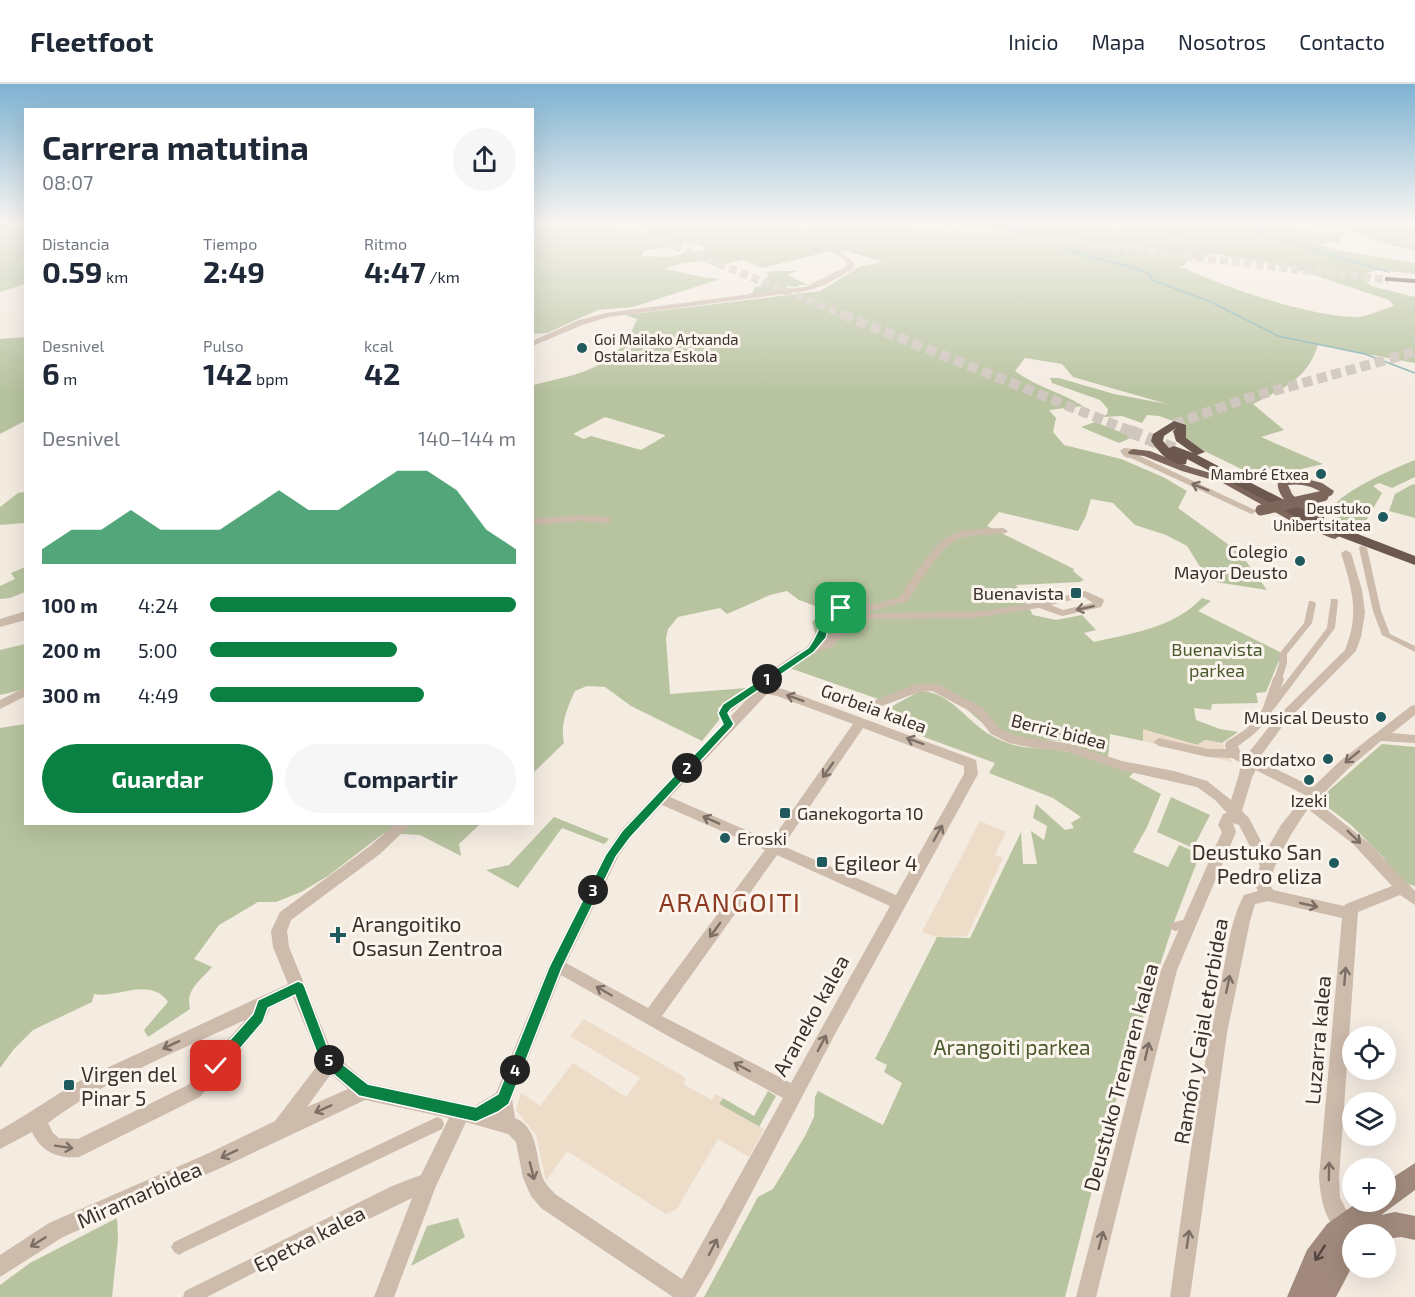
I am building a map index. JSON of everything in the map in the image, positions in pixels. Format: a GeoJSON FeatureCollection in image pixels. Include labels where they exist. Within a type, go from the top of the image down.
{"type":"FeatureCollection","features":[{"type":"Feature","properties":{"kind":"highway"},"geometry":{"type":"LineString","coordinates":[[1390,280],[1415,283]]}},
{"type":"Feature","properties":{"kind":"highway"},"geometry":{"type":"LineString","coordinates":[[1227,482],[1166,453],[1157,441],[1159,434],[1178,425],[1179,435],[1184,443],[1235,469],[1307,512]]}},
{"type":"Feature","properties":{"kind":"highway"},"geometry":{"type":"LineString","coordinates":[[1174,449],[1216,468],[1306,518],[1366,546],[1415,560]]}},
{"type":"Feature","properties":{"kind":"highway"},"geometry":{"type":"LineString","coordinates":[[1366,546],[1384,547]]}},
{"type":"Feature","properties":{"kind":"main road"},"geometry":{"type":"LineString","coordinates":[[1134,454],[1146,453],[1227,482],[1314,527],[1415,560]]}},
{"type":"Feature","properties":{"kind":"main road"},"geometry":{"type":"LineString","coordinates":[[1257,511],[1323,496],[1328,494],[1328,491],[1320,486],[1291,480],[1282,483],[1292,500],[1307,512],[1415,560]]}},
{"type":"Feature","properties":{"kind":"main road"},"geometry":{"type":"LineString","coordinates":[[1396,1191],[1415,1175]]}},
{"type":"Feature","properties":{"kind":"main road"},"geometry":{"type":"LineString","coordinates":[[1391,1224],[1401,1223],[1415,1228]]}},
{"type":"Feature","properties":{"kind":"main road"},"geometry":{"type":"LineString","coordinates":[[1300,1297],[1314,1263],[1329,1239],[1342,1237]]}},
{"type":"Feature","properties":{"kind":"main road"},"geometry":{"type":"LineString","coordinates":[[1323,1297],[1342,1257]]}},
{"type":"Feature","properties":{"kind":"street"},"geometry":{"type":"LineString","coordinates":[[534,343],[582,322],[609,315],[806,289],[828,280]]}},
{"type":"Feature","properties":{"kind":"street"},"geometry":{"type":"LineString","coordinates":[[1134,454],[1257,511]]}},
{"type":"Feature","properties":{"kind":"street"},"geometry":{"type":"LineString","coordinates":[[534,522],[581,518],[607,520]]}},
{"type":"Feature","properties":{"kind":"street"},"geometry":{"type":"LineString","coordinates":[[403,825],[375,850],[285,916],[279,931],[281,946],[323,1052],[330,1062],[364,1091],[469,1113],[499,1124],[506,1123],[503,1099],[556,967],[612,854],[626,834],[729,724],[723,713],[727,707],[811,650],[819,642],[826,621],[835,611],[841,608],[886,605],[904,599],[927,563],[953,537],[970,533],[1003,531]]}},
{"type":"Feature","properties":{"kind":"street"},"geometry":{"type":"LineString","coordinates":[[1366,546],[1377,611],[1386,635],[1415,649]]}},
{"type":"Feature","properties":{"kind":"street"},"geometry":{"type":"LineString","coordinates":[[1267,866],[1237,814],[1247,771],[1255,754],[1274,728],[1350,651],[1360,618],[1359,602],[1346,553]]}},
{"type":"Feature","properties":{"kind":"street"},"geometry":{"type":"LineString","coordinates":[[1234,754],[1231,745],[1257,724],[1268,711],[1282,682],[1331,628],[1334,602]]}},
{"type":"Feature","properties":{"kind":"street"},"geometry":{"type":"LineString","coordinates":[[1282,682],[1283,654],[1308,623],[1312,603]]}},
{"type":"Feature","properties":{"kind":"street"},"geometry":{"type":"LineString","coordinates":[[811,650],[828,645],[848,623],[862,616],[974,615],[1040,605]]}},
{"type":"Feature","properties":{"kind":"street"},"geometry":{"type":"LineString","coordinates":[[0,623],[24,616]]}},
{"type":"Feature","properties":{"kind":"street","name":"Berriz bidea"},"geometry":{"type":"LineString","coordinates":[[874,705],[917,688],[934,687],[979,711],[995,731],[1002,735],[1021,742],[1066,747],[1121,765],[1202,784],[1237,814]]}},
{"type":"Feature","properties":{"kind":"street","name":"Gorbeia kalea"},"geometry":{"type":"LineString","coordinates":[[729,724],[758,695],[767,690],[779,692],[968,761]]}},
{"type":"Feature","properties":{"kind":"street"},"geometry":{"type":"LineString","coordinates":[[0,705],[24,692]]}},
{"type":"Feature","properties":{"kind":"street"},"geometry":{"type":"LineString","coordinates":[[1158,742],[1208,753],[1234,754],[1311,798],[1375,857],[1408,894],[1351,908],[1351,914],[1268,895],[1261,883],[1288,823],[1311,798],[1350,758],[1415,709]]}},
{"type":"Feature","properties":{"kind":"street"},"geometry":{"type":"LineString","coordinates":[[651,1018],[774,848],[861,722]]}},
{"type":"Feature","properties":{"kind":"street"},"geometry":{"type":"LineString","coordinates":[[1257,724],[1274,728]]}},
{"type":"Feature","properties":{"kind":"street"},"geometry":{"type":"LineString","coordinates":[[1380,737],[1415,740]]}},
{"type":"Feature","properties":{"kind":"street","name":"Araneko kalea"},"geometry":{"type":"LineString","coordinates":[[506,1123],[524,1137],[533,1178],[538,1189],[548,1201],[684,1295],[704,1263],[794,1094],[971,774],[973,768],[968,761]]}},
{"type":"Feature","properties":{"kind":"street"},"geometry":{"type":"LineString","coordinates":[[660,798],[899,903]]}},
{"type":"Feature","properties":{"kind":"street","name":"Deustuko Trenaren kalea"},"geometry":{"type":"LineString","coordinates":[[1086,1297],[1169,970],[1229,832],[1225,825],[1226,821],[1237,814]]}},
{"type":"Feature","properties":{"kind":"street","name":"Ramón y Cajal etorbidea"},"geometry":{"type":"LineString","coordinates":[[1180,1297],[1218,1033],[1240,930],[1249,899],[1268,895]]}},
{"type":"Feature","properties":{"kind":"street","name":"Luzarra kalea"},"geometry":{"type":"LineString","coordinates":[[1347,1224],[1330,1200],[1329,1177],[1351,914]]}},
{"type":"Feature","properties":{"kind":"street"},"geometry":{"type":"LineString","coordinates":[[556,967],[562,968],[794,1094]]}},
{"type":"Feature","properties":{"kind":"street"},"geometry":{"type":"LineString","coordinates":[[0,1140],[38,1119],[89,1085],[298,987]]}},
{"type":"Feature","properties":{"kind":"street"},"geometry":{"type":"LineString","coordinates":[[38,1119],[43,1137],[55,1147],[79,1148],[194,1091],[258,1017],[263,1004]]}},
{"type":"Feature","properties":{"kind":"street"},"geometry":{"type":"LineString","coordinates":[[281,1128],[330,1062]]}},
{"type":"Feature","properties":{"kind":"street","name":"Miramarbidea"},"geometry":{"type":"LineString","coordinates":[[0,1267],[56,1230],[216,1160],[364,1091]]}},
{"type":"Feature","properties":{"kind":"street"},"geometry":{"type":"LineString","coordinates":[[384,1297],[428,1182],[469,1113],[503,1099]]}},
{"type":"Feature","properties":{"kind":"street"},"geometry":{"type":"LineString","coordinates":[[179,1247],[437,1124]]}},
{"type":"Feature","properties":{"kind":"street","name":"Epetxa kalea"},"geometry":{"type":"LineString","coordinates":[[191,1297],[399,1193],[428,1182]]}},
{"type":"Feature","properties":{"kind":"green space"},"geometry":{"type":"Polygon","coordinates":[[[0,280],[24,280],[24,284],[0,292],[0,280]]]}},
{"type":"Feature","properties":{"kind":"green space"},"geometry":{"type":"Polygon","coordinates":[[[534,280],[718,280],[633,307],[598,310],[547,333],[534,334],[534,280]]]}},
{"type":"Feature","properties":{"kind":"green space"},"geometry":{"type":"Polygon","coordinates":[[[764,280],[797,280],[808,285],[787,286],[786,289],[746,295],[752,293],[755,287],[763,286],[766,282],[764,280]]]}},
{"type":"Feature","properties":{"kind":"green space","name":"Buenavista parkea"},"geometry":{"type":"Polygon","coordinates":[[[839,280],[1212,280],[1289,306],[1359,317],[1394,306],[1389,300],[1328,280],[1364,280],[1371,286],[1415,297],[1415,363],[1318,345],[1301,375],[1284,388],[1253,404],[1284,430],[1261,437],[1323,464],[1301,469],[1299,472],[1302,476],[1314,480],[1284,476],[1272,481],[1264,480],[1194,446],[1184,437],[1184,425],[1159,416],[1147,415],[1142,423],[1122,416],[1103,417],[1107,414],[1108,409],[1100,400],[1052,383],[1050,378],[1059,378],[1114,394],[1167,404],[1073,377],[1062,364],[1025,358],[1015,371],[1083,406],[1049,410],[1056,418],[1053,432],[1064,445],[1121,459],[1163,477],[1187,491],[1178,508],[1240,553],[1267,590],[1209,581],[1187,546],[1166,535],[1135,525],[1113,503],[1091,499],[1078,531],[999,512],[987,526],[1074,569],[1073,571],[1084,580],[1016,585],[1033,615],[1056,620],[1082,615],[1096,630],[1084,633],[1094,642],[1152,628],[1178,616],[1202,598],[1211,601],[1198,611],[1282,653],[1266,692],[1256,693],[1258,703],[1212,704],[1211,710],[1194,708],[1196,720],[1220,729],[1238,732],[1222,743],[1205,740],[1198,745],[1143,730],[1143,741],[1110,734],[1108,758],[1060,741],[1024,739],[993,729],[980,721],[944,689],[933,684],[881,700],[781,665],[807,647],[816,636],[812,622],[826,610],[799,600],[787,591],[770,595],[727,614],[720,608],[678,617],[668,629],[666,638],[670,694],[747,688],[718,708],[719,720],[702,741],[631,706],[605,687],[587,686],[575,691],[569,704],[564,723],[564,743],[534,772],[534,385],[581,372],[608,359],[629,336],[637,319],[625,315],[820,291],[839,280]],[[605,417],[573,434],[584,439],[591,436],[641,450],[665,436],[665,435],[605,417]]]}},
{"type":"Feature","properties":{"kind":"green space"},"geometry":{"type":"Polygon","coordinates":[[[24,337],[24,422],[0,434],[0,339],[24,337]]]}},
{"type":"Feature","properties":{"kind":"green space"},"geometry":{"type":"Polygon","coordinates":[[[1095,422],[1133,437],[1119,443],[1081,427],[1095,422]]]}},
{"type":"Feature","properties":{"kind":"green space"},"geometry":{"type":"Polygon","coordinates":[[[1415,460],[1415,477],[1392,488],[1379,483],[1373,486],[1382,493],[1359,533],[1351,527],[1333,521],[1334,507],[1347,494],[1415,460]]]}},
{"type":"Feature","properties":{"kind":"green space"},"geometry":{"type":"Polygon","coordinates":[[[1415,485],[1415,518],[1389,511],[1395,494],[1415,485]]]}},
{"type":"Feature","properties":{"kind":"green space"},"geometry":{"type":"Polygon","coordinates":[[[24,492],[24,523],[0,525],[0,507],[18,493],[24,492]]]}},
{"type":"Feature","properties":{"kind":"green space"},"geometry":{"type":"Polygon","coordinates":[[[24,567],[24,592],[0,599],[0,586],[15,579],[11,573],[24,567]]]}},
{"type":"Feature","properties":{"kind":"green space"},"geometry":{"type":"Polygon","coordinates":[[[24,644],[24,689],[0,695],[0,650],[24,644]]]}},
{"type":"Feature","properties":{"kind":"green space","name":"Arangoiti parkea"},"geometry":{"type":"Polygon","coordinates":[[[920,691],[942,697],[986,732],[1005,742],[1068,752],[1134,772],[1129,777],[1161,794],[1133,852],[1168,867],[1179,845],[1200,854],[1174,922],[1111,1116],[1065,1297],[704,1297],[758,1197],[773,1189],[805,1136],[814,1117],[815,1097],[818,1091],[883,1125],[902,1083],[884,1072],[887,1065],[875,1059],[937,937],[970,938],[1021,832],[1023,864],[1037,864],[1031,831],[1044,840],[1047,826],[1033,818],[1036,804],[1065,830],[1074,828],[1071,823],[1081,817],[1053,798],[989,773],[995,763],[913,733],[920,721],[887,709],[920,691]]]}},
{"type":"Feature","properties":{"kind":"green space"},"geometry":{"type":"Polygon","coordinates":[[[24,724],[24,825],[479,825],[459,844],[461,856],[420,835],[384,833],[328,876],[301,892],[276,902],[258,902],[219,925],[194,959],[212,967],[192,991],[190,1009],[148,1037],[144,1030],[168,1002],[161,994],[143,989],[113,994],[94,994],[92,1002],[33,1030],[14,1049],[0,1068],[0,728],[24,724]]]}},
{"type":"Feature","properties":{"kind":"green space"},"geometry":{"type":"Polygon","coordinates":[[[1382,744],[1415,747],[1415,886],[1400,882],[1384,858],[1350,824],[1318,800],[1382,744]]]}},
{"type":"Feature","properties":{"kind":"green space"},"geometry":{"type":"Polygon","coordinates":[[[1171,797],[1210,815],[1193,848],[1157,832],[1171,797]]]}},
{"type":"Feature","properties":{"kind":"green space"},"geometry":{"type":"Polygon","coordinates":[[[554,817],[609,839],[604,844],[562,828],[518,888],[486,870],[509,865],[554,817]]]}},
{"type":"Feature","properties":{"kind":"green space"},"geometry":{"type":"Polygon","coordinates":[[[768,1091],[776,1096],[759,1127],[719,1104],[723,1098],[754,1116],[768,1091]]]}},
{"type":"Feature","properties":{"kind":"green space"},"geometry":{"type":"Polygon","coordinates":[[[117,1218],[118,1239],[112,1297],[0,1297],[0,1285],[30,1263],[117,1218]]]}},
{"type":"Feature","properties":{"kind":"green space"},"geometry":{"type":"Polygon","coordinates":[[[458,1218],[465,1237],[411,1266],[427,1226],[458,1218]]]}},
{"type":"Feature","properties":{"kind":"shaded area"},"geometry":{"type":"Polygon","coordinates":[[[1143,729],[1197,745],[1205,740],[1222,743],[1232,762],[1143,741],[1143,729]]]}},
{"type":"Feature","properties":{"kind":"shaded area"},"geometry":{"type":"Polygon","coordinates":[[[980,821],[1006,832],[995,855],[1003,858],[967,936],[937,937],[922,932],[980,821]]]}},
{"type":"Feature","properties":{"kind":"shaded area"},"geometry":{"type":"Polygon","coordinates":[[[584,1019],[686,1078],[683,1084],[712,1100],[716,1094],[722,1098],[719,1104],[764,1129],[749,1157],[718,1139],[676,1210],[666,1214],[567,1151],[546,1181],[536,1135],[516,1110],[521,1093],[540,1106],[573,1063],[626,1097],[640,1078],[570,1036],[584,1019]]]}},
{"type":"Feature","properties":{"kind":"waterway"},"geometry":{"type":"LineString","coordinates":[[1152,280],[1211,302],[1278,336],[1365,354],[1415,373]]}},
{"type":"Feature","properties":{"kind":"tunnel"},"geometry":{"type":"LineString","coordinates":[[757,280],[847,316]]}},
{"type":"Feature","properties":{"kind":"tunnel"},"geometry":{"type":"LineString","coordinates":[[843,315],[1133,432]]}},
{"type":"Feature","properties":{"kind":"tunnel"},"geometry":{"type":"LineString","coordinates":[[1174,424],[1248,398],[1415,352]]}},
{"type":"Feature","properties":{"kind":"tunnel"},"geometry":{"type":"LineString","coordinates":[[1129,431],[1174,449]]}},
{"type":"Feature","properties":{"kind":"place","name":"Goi Mailako Artxanda Ostalaritza Eskola"},"geometry":{"type":"Point","coordinates":[582,348]}},
{"type":"Feature","properties":{"kind":"place","name":"Mambré Etxea"},"geometry":{"type":"Point","coordinates":[1321,474]}},
{"type":"Feature","properties":{"kind":"place","name":"Deustuko Unibertsitatea"},"geometry":{"type":"Point","coordinates":[1383,517]}},
{"type":"Feature","properties":{"kind":"place","name":"Colegio Mayor Deusto"},"geometry":{"type":"Point","coordinates":[1300,561]}},
{"type":"Feature","properties":{"kind":"place","name":"Buenavista"},"geometry":{"type":"Point","coordinates":[1076,593]}},
{"type":"Feature","properties":{"kind":"place","name":"Musical Deusto"},"geometry":{"type":"Point","coordinates":[1381,717]}},
{"type":"Feature","properties":{"kind":"place","name":"Bordatxo"},"geometry":{"type":"Point","coordinates":[1328,759]}},
{"type":"Feature","properties":{"kind":"place","name":"Izeki"},"geometry":{"type":"Point","coordinates":[1309,780]}},
{"type":"Feature","properties":{"kind":"place","name":"Ganekogorta 10"},"geometry":{"type":"Point","coordinates":[785,813]}},
{"type":"Feature","properties":{"kind":"place","name":"Eroski"},"geometry":{"type":"Point","coordinates":[725,838]}},
{"type":"Feature","properties":{"kind":"place","name":"Egileor 4"},"geometry":{"type":"Point","coordinates":[822,862]}},
{"type":"Feature","properties":{"kind":"place","name":"Deustuko San Pedro eliza"},"geometry":{"type":"Point","coordinates":[1334,863]}},
{"type":"Feature","properties":{"kind":"place","name":"Arangoitiko Osasun Zentroa"},"geometry":{"type":"Point","coordinates":[338,935]}},
{"type":"Feature","properties":{"kind":"place","name":"Virgen del Pinar 5"},"geometry":{"type":"Point","coordinates":[69,1085]}},
{"type":"Feature","properties":{"kind":"district","name":"ARANGOITI"},"geometry":{"type":"Point","coordinates":[730,901]}},
{"type":"Feature","properties":{"kind":"route"},"geometry":{"type":"LineString","coordinates":[[216,1066],[258,1017],[263,1004],[298,987],[323,1052],[330,1062],[364,1091],[476,1115],[493,1107],[503,1099],[556,967],[612,854],[626,834],[729,724],[723,713],[724,710],[802,654],[811,650],[819,642],[826,621],[841,608]]}}]}
